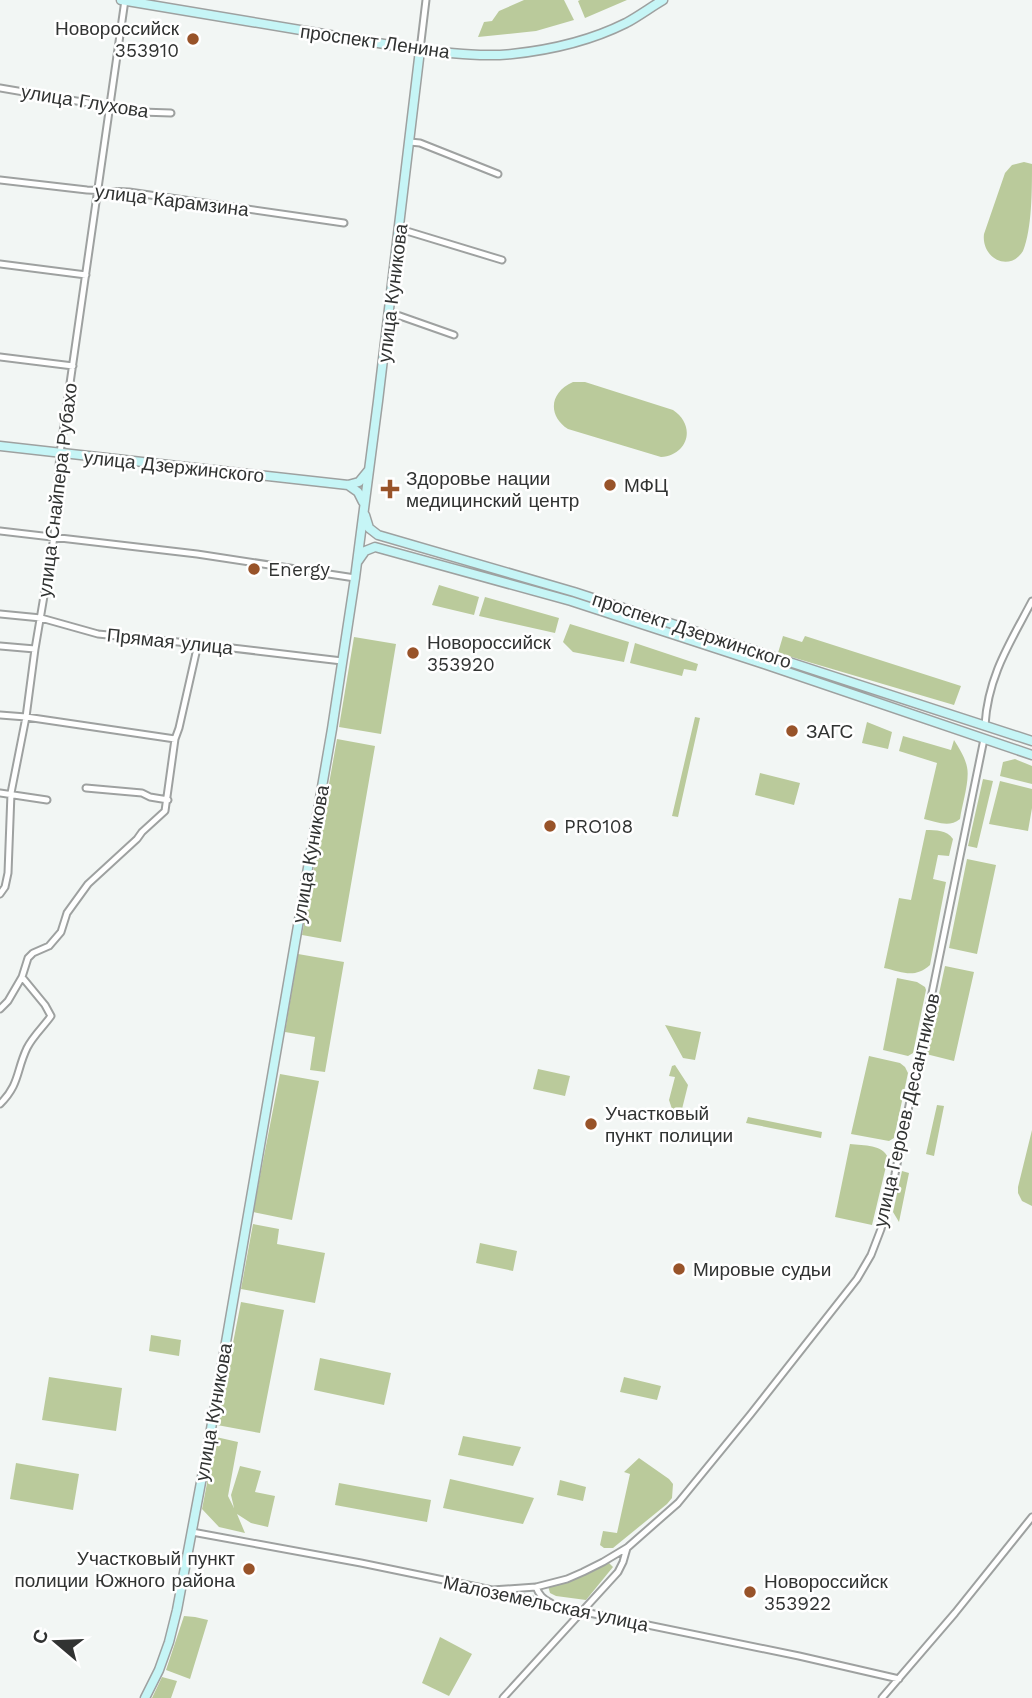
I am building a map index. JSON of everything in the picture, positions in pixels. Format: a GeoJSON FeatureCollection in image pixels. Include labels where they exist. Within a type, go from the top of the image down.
{"type":"FeatureCollection","features":[{"type":"Feature","properties":{"kind":"street","name":"проспект Ленина"},"geometry":{"type":"LineString","coordinates":[[123,0],[420,50],[511,54],[545,49],[587,38],[626,23],[663,0]]}},
{"type":"Feature","properties":{"kind":"street","name":"улица Снайпера Рубахо"},"geometry":{"type":"LineString","coordinates":[[0,894],[5,887],[8,873],[11,793],[26,717],[34,649],[54,537],[60,453],[111,107],[123,0]]}},
{"type":"Feature","properties":{"kind":"street","name":"улица Куникова"},"geometry":{"type":"LineString","coordinates":[[145,1698],[169,1642],[192,1532],[342,660],[361,538],[426,0]]}},
{"type":"Feature","properties":{"kind":"street","name":"улица Глухова"},"geometry":{"type":"LineString","coordinates":[[0,89],[111,107],[171,113]]}},
{"type":"Feature","properties":{"kind":"street"},"geometry":{"type":"LineString","coordinates":[[410,142],[420,143],[498,174]]}},
{"type":"Feature","properties":{"kind":"street","name":"улица Карамзина"},"geometry":{"type":"LineString","coordinates":[[0,180],[129,192],[344,223]]}},
{"type":"Feature","properties":{"kind":"street"},"geometry":{"type":"LineString","coordinates":[[400,229],[502,260]]}},
{"type":"Feature","properties":{"kind":"street"},"geometry":{"type":"LineString","coordinates":[[0,264],[86,275]]}},
{"type":"Feature","properties":{"kind":"street"},"geometry":{"type":"LineString","coordinates":[[389,314],[454,335]]}},
{"type":"Feature","properties":{"kind":"street"},"geometry":{"type":"LineString","coordinates":[[0,357],[73,366]]}},
{"type":"Feature","properties":{"kind":"street","name":"улица Дзержинского"},"geometry":{"type":"LineString","coordinates":[[0,446],[348,485]]}},
{"type":"Feature","properties":{"kind":"street"},"geometry":{"type":"LineString","coordinates":[[348,485],[359,482],[369,469]]}},
{"type":"Feature","properties":{"kind":"street"},"geometry":{"type":"LineString","coordinates":[[348,485],[361,495],[369,528],[377,535]]}},
{"type":"Feature","properties":{"kind":"street"},"geometry":{"type":"LineString","coordinates":[[0,531],[256,562],[355,578]]}},
{"type":"Feature","properties":{"kind":"street"},"geometry":{"type":"LineString","coordinates":[[361,538],[377,535]]}},
{"type":"Feature","properties":{"kind":"street","name":"проспект Дзержинского"},"geometry":{"type":"LineString","coordinates":[[377,535],[1032,741]]}},
{"type":"Feature","properties":{"kind":"street"},"geometry":{"type":"LineString","coordinates":[[361,538],[375,547]]}},
{"type":"Feature","properties":{"kind":"street"},"geometry":{"type":"LineString","coordinates":[[356,564],[365,551],[375,547]]}},
{"type":"Feature","properties":{"kind":"street","name":"проспект Дзержинского"},"geometry":{"type":"LineString","coordinates":[[375,547],[573,597],[1032,755]]}},
{"type":"Feature","properties":{"kind":"street","name":"улица Героев Десантников"},"geometry":{"type":"LineString","coordinates":[[503,1698],[618,1572],[628,1547],[690,1489],[857,1279],[871,1255],[881,1229],[895,1174],[984,739],[986,704],[1001,659],[1032,601]]}},
{"type":"Feature","properties":{"kind":"street","name":"Прямая улица"},"geometry":{"type":"LineString","coordinates":[[0,614],[41,618],[98,634],[342,660]]}},
{"type":"Feature","properties":{"kind":"street"},"geometry":{"type":"LineString","coordinates":[[0,1009],[22,977],[28,958],[49,946],[61,932],[67,912],[88,884],[165,811],[175,739],[198,643]]}},
{"type":"Feature","properties":{"kind":"street"},"geometry":{"type":"LineString","coordinates":[[0,646],[34,649]]}},
{"type":"Feature","properties":{"kind":"street"},"geometry":{"type":"LineString","coordinates":[[0,715],[175,739]]}},
{"type":"Feature","properties":{"kind":"street"},"geometry":{"type":"LineString","coordinates":[[86,788],[142,793],[168,800]]}},
{"type":"Feature","properties":{"kind":"street"},"geometry":{"type":"LineString","coordinates":[[0,793],[47,800]]}},
{"type":"Feature","properties":{"kind":"street"},"geometry":{"type":"LineString","coordinates":[[0,1104],[15,1086],[28,1045],[51,1016],[22,977]]}},
{"type":"Feature","properties":{"kind":"street"},"geometry":{"type":"LineString","coordinates":[[882,1698],[1032,1517]]}},
{"type":"Feature","properties":{"kind":"street","name":"Малоземельская улица"},"geometry":{"type":"LineString","coordinates":[[192,1532],[492,1590],[899,1679]]}},
{"type":"Feature","properties":{"kind":"street"},"geometry":{"type":"LineString","coordinates":[[492,1590],[536,1587],[567,1578],[628,1547]]}},
{"type":"Feature","properties":{"kind":"street"},"geometry":{"type":"LineString","coordinates":[[536,1587],[544,1599],[560,1607]]}},
{"type":"Feature","properties":{"kind":"green space"},"geometry":{"type":"Polygon","coordinates":[[[524,0],[564,0],[574,20],[536,31],[478,37],[484,22],[492,21],[499,11],[524,0]]]}},
{"type":"Feature","properties":{"kind":"green space"},"geometry":{"type":"Polygon","coordinates":[[[627,0],[585,18],[578,1],[627,0]]]}},
{"type":"Feature","properties":{"kind":"green space"},"geometry":{"type":"Polygon","coordinates":[[[1024,162],[1032,164],[1028,232],[1023,251],[1017,258],[1004,262],[991,256],[984,243],[984,234],[1005,173],[1012,165],[1024,162]]]}},
{"type":"Feature","properties":{"kind":"green space"},"geometry":{"type":"Polygon","coordinates":[[[573,382],[585,382],[673,410],[685,423],[687,431],[683,445],[678,451],[661,457],[568,429],[557,417],[554,404],[565,386],[573,382]]]}},
{"type":"Feature","properties":{"kind":"green space"},"geometry":{"type":"Polygon","coordinates":[[[439,585],[479,597],[474,615],[432,605],[439,585]]]}},
{"type":"Feature","properties":{"kind":"green space"},"geometry":{"type":"Polygon","coordinates":[[[485,597],[559,618],[555,633],[479,616],[485,597]]]}},
{"type":"Feature","properties":{"kind":"green space"},"geometry":{"type":"Polygon","coordinates":[[[570,624],[629,642],[624,662],[573,652],[563,642],[570,624]]]}},
{"type":"Feature","properties":{"kind":"green space"},"geometry":{"type":"Polygon","coordinates":[[[783,636],[802,642],[805,636],[961,686],[954,705],[778,653],[783,636]]]}},
{"type":"Feature","properties":{"kind":"green space"},"geometry":{"type":"Polygon","coordinates":[[[354,637],[396,644],[381,734],[339,727],[354,637]]]}},
{"type":"Feature","properties":{"kind":"green space"},"geometry":{"type":"Polygon","coordinates":[[[635,643],[698,664],[696,671],[684,669],[682,676],[630,663],[635,643]]]}},
{"type":"Feature","properties":{"kind":"green space"},"geometry":{"type":"Polygon","coordinates":[[[695,717],[700,718],[678,817],[672,816],[695,717]]]}},
{"type":"Feature","properties":{"kind":"green space"},"geometry":{"type":"Polygon","coordinates":[[[867,722],[892,732],[888,749],[862,743],[867,722]]]}},
{"type":"Feature","properties":{"kind":"green space"},"geometry":{"type":"Polygon","coordinates":[[[903,736],[951,750],[954,740],[962,753],[968,772],[960,819],[956,822],[947,824],[924,819],[937,763],[899,751],[903,736]]]}},
{"type":"Feature","properties":{"kind":"green space"},"geometry":{"type":"Polygon","coordinates":[[[337,739],[375,746],[341,942],[302,935],[337,739]]]}},
{"type":"Feature","properties":{"kind":"green space"},"geometry":{"type":"Polygon","coordinates":[[[1015,759],[1032,766],[1032,784],[1000,776],[1003,762],[1015,759]]]}},
{"type":"Feature","properties":{"kind":"green space"},"geometry":{"type":"Polygon","coordinates":[[[760,773],[800,783],[794,805],[755,795],[760,773]]]}},
{"type":"Feature","properties":{"kind":"green space"},"geometry":{"type":"Polygon","coordinates":[[[983,779],[993,781],[977,848],[968,846],[983,779]]]}},
{"type":"Feature","properties":{"kind":"green space"},"geometry":{"type":"Polygon","coordinates":[[[1000,781],[1032,789],[1028,831],[989,824],[1000,781]]]}},
{"type":"Feature","properties":{"kind":"green space"},"geometry":{"type":"Polygon","coordinates":[[[926,830],[944,832],[953,839],[949,856],[938,855],[933,879],[946,882],[930,965],[919,972],[903,973],[884,968],[899,898],[911,900],[926,830]]]}},
{"type":"Feature","properties":{"kind":"green space"},"geometry":{"type":"Polygon","coordinates":[[[967,859],[996,865],[977,954],[949,948],[967,859]]]}},
{"type":"Feature","properties":{"kind":"green space"},"geometry":{"type":"Polygon","coordinates":[[[298,954],[344,962],[325,1072],[310,1070],[315,1037],[285,1032],[298,954]]]}},
{"type":"Feature","properties":{"kind":"green space"},"geometry":{"type":"Polygon","coordinates":[[[945,966],[974,972],[954,1061],[926,1054],[945,966]]]}},
{"type":"Feature","properties":{"kind":"green space"},"geometry":{"type":"Polygon","coordinates":[[[897,978],[917,982],[926,990],[913,1053],[908,1056],[883,1050],[897,978]]]}},
{"type":"Feature","properties":{"kind":"green space"},"geometry":{"type":"Polygon","coordinates":[[[665,1025],[701,1032],[695,1060],[683,1058],[665,1025]]]}},
{"type":"Feature","properties":{"kind":"green space"},"geometry":{"type":"Polygon","coordinates":[[[869,1056],[900,1063],[908,1073],[894,1138],[889,1141],[851,1134],[869,1056]]]}},
{"type":"Feature","properties":{"kind":"green space"},"geometry":{"type":"Polygon","coordinates":[[[675,1065],[688,1085],[682,1109],[690,1111],[672,1122],[673,1112],[669,1100],[675,1077],[669,1076],[672,1066],[675,1065]]]}},
{"type":"Feature","properties":{"kind":"green space"},"geometry":{"type":"Polygon","coordinates":[[[538,1069],[570,1076],[565,1096],[533,1089],[538,1069]]]}},
{"type":"Feature","properties":{"kind":"green space"},"geometry":{"type":"Polygon","coordinates":[[[280,1074],[319,1081],[292,1220],[253,1212],[280,1074]]]}},
{"type":"Feature","properties":{"kind":"green space"},"geometry":{"type":"Polygon","coordinates":[[[937,1105],[944,1106],[934,1156],[926,1154],[937,1105]]]}},
{"type":"Feature","properties":{"kind":"green space"},"geometry":{"type":"Polygon","coordinates":[[[748,1117],[822,1132],[821,1138],[746,1123],[748,1117]]]}},
{"type":"Feature","properties":{"kind":"green space"},"geometry":{"type":"Polygon","coordinates":[[[1032,1130],[1032,1206],[1022,1201],[1018,1187],[1032,1130]]]}},
{"type":"Feature","properties":{"kind":"green space"},"geometry":{"type":"Polygon","coordinates":[[[850,1144],[877,1148],[886,1153],[888,1158],[872,1225],[835,1217],[850,1144]]]}},
{"type":"Feature","properties":{"kind":"green space"},"geometry":{"type":"Polygon","coordinates":[[[902,1171],[909,1173],[899,1222],[893,1212],[902,1171]]]}},
{"type":"Feature","properties":{"kind":"green space"},"geometry":{"type":"Polygon","coordinates":[[[253,1224],[279,1229],[277,1244],[325,1253],[315,1303],[241,1289],[253,1224]]]}},
{"type":"Feature","properties":{"kind":"green space"},"geometry":{"type":"Polygon","coordinates":[[[480,1243],[517,1251],[513,1271],[476,1263],[480,1243]]]}},
{"type":"Feature","properties":{"kind":"green space"},"geometry":{"type":"Polygon","coordinates":[[[241,1302],[284,1310],[260,1433],[217,1425],[241,1302]]]}},
{"type":"Feature","properties":{"kind":"green space"},"geometry":{"type":"Polygon","coordinates":[[[151,1335],[181,1340],[179,1356],[149,1351],[151,1335]]]}},
{"type":"Feature","properties":{"kind":"green space"},"geometry":{"type":"Polygon","coordinates":[[[320,1358],[391,1373],[384,1405],[314,1390],[320,1358]]]}},
{"type":"Feature","properties":{"kind":"green space"},"geometry":{"type":"Polygon","coordinates":[[[49,1377],[122,1388],[116,1431],[42,1420],[49,1377]]]}},
{"type":"Feature","properties":{"kind":"green space"},"geometry":{"type":"Polygon","coordinates":[[[624,1377],[661,1386],[657,1400],[620,1392],[624,1377]]]}},
{"type":"Feature","properties":{"kind":"green space"},"geometry":{"type":"Polygon","coordinates":[[[463,1436],[521,1447],[513,1466],[458,1455],[463,1436]]]}},
{"type":"Feature","properties":{"kind":"green space"},"geometry":{"type":"Polygon","coordinates":[[[216,1437],[238,1442],[228,1496],[234,1508],[231,1495],[240,1466],[261,1471],[255,1492],[275,1496],[268,1527],[251,1523],[237,1514],[245,1533],[219,1527],[202,1509],[216,1437]]]}},
{"type":"Feature","properties":{"kind":"green space"},"geometry":{"type":"Polygon","coordinates":[[[639,1458],[669,1479],[673,1484],[672,1498],[613,1548],[604,1548],[600,1545],[603,1531],[617,1533],[630,1474],[624,1472],[639,1458]]]}},
{"type":"Feature","properties":{"kind":"green space"},"geometry":{"type":"Polygon","coordinates":[[[16,1463],[79,1474],[73,1510],[10,1499],[16,1463]]]}},
{"type":"Feature","properties":{"kind":"green space"},"geometry":{"type":"Polygon","coordinates":[[[450,1479],[534,1498],[523,1524],[443,1508],[450,1479]]]}},
{"type":"Feature","properties":{"kind":"green space"},"geometry":{"type":"Polygon","coordinates":[[[560,1480],[586,1487],[583,1501],[557,1495],[560,1480]]]}},
{"type":"Feature","properties":{"kind":"green space"},"geometry":{"type":"Polygon","coordinates":[[[339,1483],[431,1500],[427,1522],[335,1505],[339,1483]]]}},
{"type":"Feature","properties":{"kind":"green space"},"geometry":{"type":"Polygon","coordinates":[[[609,1563],[613,1567],[586,1600],[550,1593],[548,1586],[574,1579],[609,1563]]]}},
{"type":"Feature","properties":{"kind":"green space"},"geometry":{"type":"Polygon","coordinates":[[[184,1616],[208,1620],[190,1679],[166,1670],[184,1616]]]}},
{"type":"Feature","properties":{"kind":"green space"},"geometry":{"type":"Polygon","coordinates":[[[440,1637],[472,1654],[449,1696],[422,1683],[440,1637]]]}},
{"type":"Feature","properties":{"kind":"green space"},"geometry":{"type":"Polygon","coordinates":[[[162,1677],[177,1681],[171,1698],[152,1698],[162,1677]]]}},
{"type":"Feature","properties":{"kind":"place","name":"Новороссийск 353910"},"geometry":{"type":"Point","coordinates":[193,39]}},
{"type":"Feature","properties":{"kind":"place","name":"МФЦ"},"geometry":{"type":"Point","coordinates":[610,485]}},
{"type":"Feature","properties":{"kind":"place","name":"Здоровье нации медицинский центр"},"geometry":{"type":"Point","coordinates":[390,489]}},
{"type":"Feature","properties":{"kind":"place","name":"Energy"},"geometry":{"type":"Point","coordinates":[254,569]}},
{"type":"Feature","properties":{"kind":"place","name":"Новороссийск 353920"},"geometry":{"type":"Point","coordinates":[413,653]}},
{"type":"Feature","properties":{"kind":"place","name":"ЗАГС"},"geometry":{"type":"Point","coordinates":[792,731]}},
{"type":"Feature","properties":{"kind":"place","name":"PRO108"},"geometry":{"type":"Point","coordinates":[550,826]}},
{"type":"Feature","properties":{"kind":"place","name":"Участковый пункт полиции"},"geometry":{"type":"Point","coordinates":[591,1124]}},
{"type":"Feature","properties":{"kind":"place","name":"Мировые судьи"},"geometry":{"type":"Point","coordinates":[679,1269]}},
{"type":"Feature","properties":{"kind":"place","name":"Участковый пункт полиции Южного района"},"geometry":{"type":"Point","coordinates":[249,1569]}},
{"type":"Feature","properties":{"kind":"place","name":"Новороссийск 353922"},"geometry":{"type":"Point","coordinates":[750,1592]}}]}
